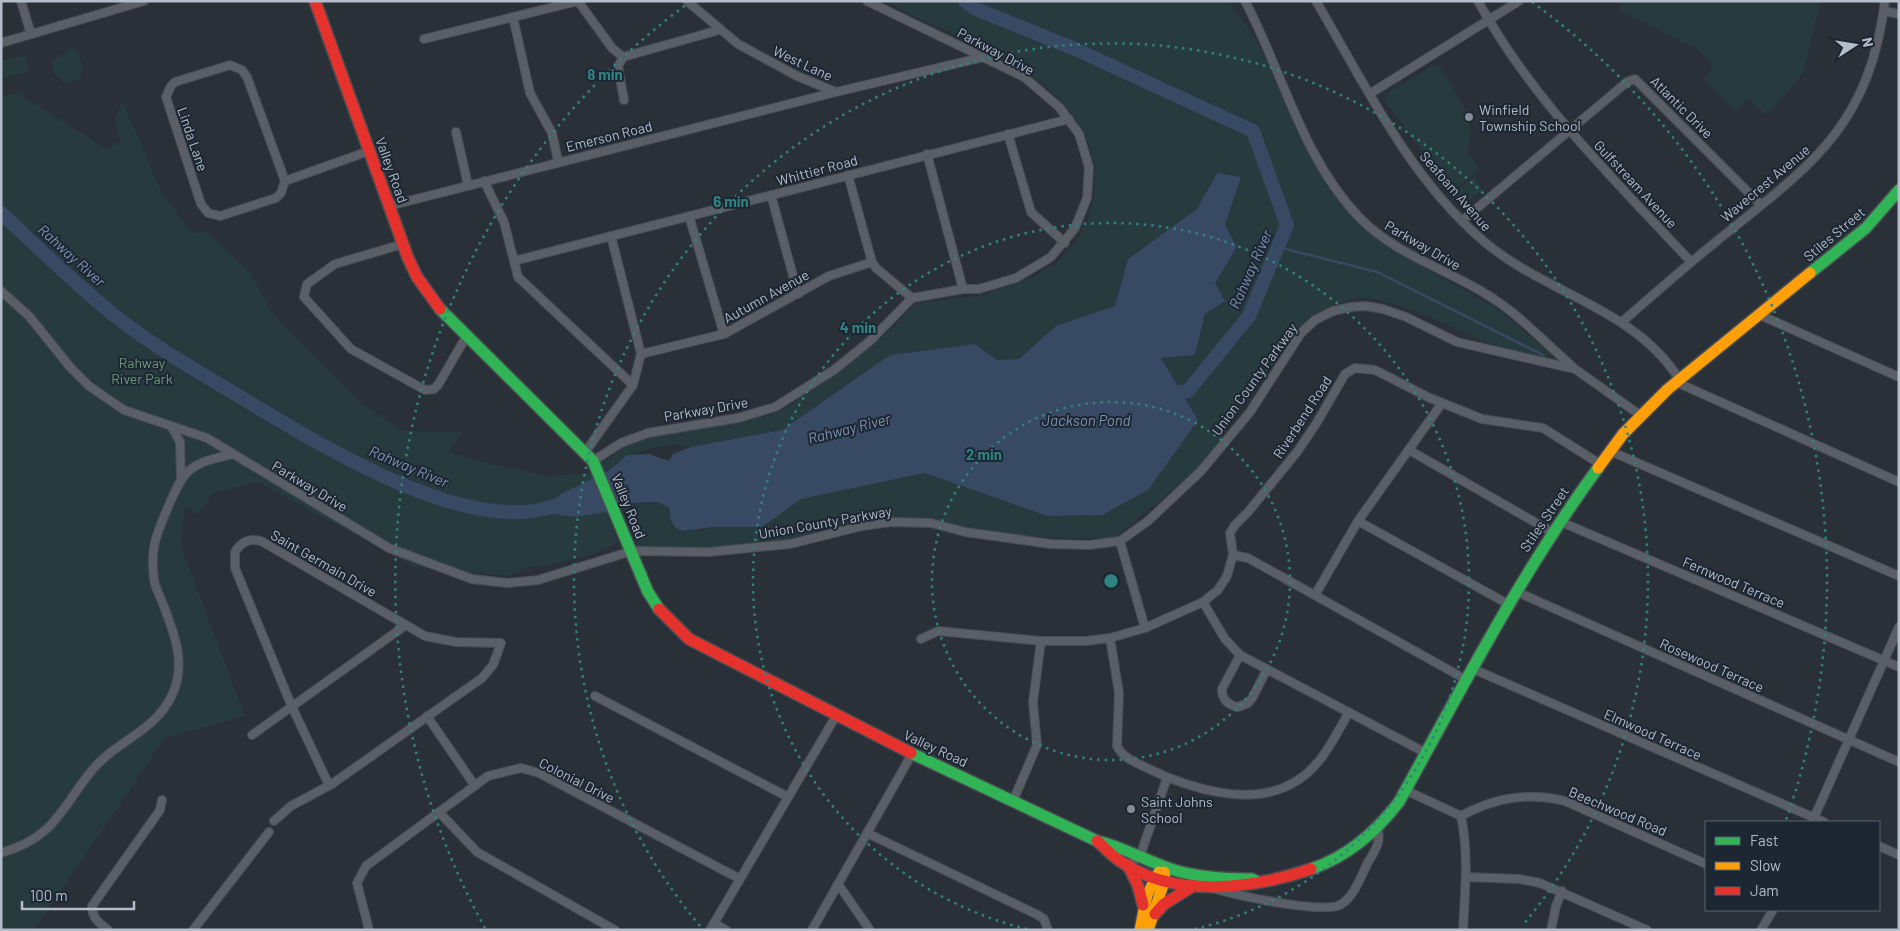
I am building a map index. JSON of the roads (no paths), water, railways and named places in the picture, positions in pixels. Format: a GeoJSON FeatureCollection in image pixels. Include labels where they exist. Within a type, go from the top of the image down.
{"type":"FeatureCollection","features":[{"type":"Feature","properties":{"kind":"street"},"geometry":{"type":"LineString","coordinates":[[21,1],[31,34]]}},
{"type":"Feature","properties":{"kind":"street"},"geometry":{"type":"LineString","coordinates":[[1,43],[119,5],[144,1]]}},
{"type":"Feature","properties":{"kind":"street","name":"Valley Road"},"geometry":{"type":"LineString","coordinates":[[315,1],[403,244],[417,277],[428,295],[466,337],[586,451],[596,464],[656,605],[664,616],[689,639],[836,716],[912,754],[1097,840],[1109,843],[1163,866]]}},
{"type":"Feature","properties":{"kind":"street"},"geometry":{"type":"LineString","coordinates":[[424,39],[578,1],[612,48],[623,58]]}},
{"type":"Feature","properties":{"kind":"street","name":"West Lane"},"geometry":{"type":"LineString","coordinates":[[687,1],[719,30],[738,44],[774,64],[836,92],[984,56]]}},
{"type":"Feature","properties":{"kind":"street","name":"Parkway Drive"},"geometry":{"type":"LineString","coordinates":[[596,464],[621,443],[648,433],[738,418],[775,407],[834,370],[871,340],[912,298],[985,288],[1016,278],[1038,266],[1065,243],[1083,213],[1090,183],[1086,152],[1079,134],[1069,119],[1024,77],[867,1]]}},
{"type":"Feature","properties":{"kind":"street","name":"Parkway Drive"},"geometry":{"type":"LineString","coordinates":[[1245,1],[1272,56],[1306,137],[1330,179],[1359,217],[1394,246],[1501,304],[1575,369]]}},
{"type":"Feature","properties":{"kind":"street","name":"Seafoam Avenue"},"geometry":{"type":"LineString","coordinates":[[1316,1],[1406,153],[1436,191],[1478,237],[1513,262],[1597,306],[1622,322],[1669,364],[1677,381]]}},
{"type":"Feature","properties":{"kind":"street","name":"Gulfstream Avenue"},"geometry":{"type":"LineString","coordinates":[[1478,1],[1515,61],[1569,130],[1691,262]]}},
{"type":"Feature","properties":{"kind":"street"},"geometry":{"type":"LineString","coordinates":[[1371,94],[1519,1]]}},
{"type":"Feature","properties":{"kind":"street","name":"Wavecrest Avenue"},"geometry":{"type":"LineString","coordinates":[[1622,322],[1691,262],[1812,163],[1844,123],[1867,77],[1885,1]]}},
{"type":"Feature","properties":{"kind":"street"},"geometry":{"type":"LineString","coordinates":[[1884,11],[1899,14]]}},
{"type":"Feature","properties":{"kind":"street"},"geometry":{"type":"LineString","coordinates":[[513,17],[530,93],[552,133],[558,161]]}},
{"type":"Feature","properties":{"kind":"street"},"geometry":{"type":"LineString","coordinates":[[624,100],[618,67],[623,58],[719,30]]}},
{"type":"Feature","properties":{"kind":"street","name":"Linda Lane"},"geometry":{"type":"LineString","coordinates":[[230,65],[242,70],[247,77],[285,181],[281,193],[270,201],[220,216],[208,213],[201,204],[167,103],[168,91],[171,86],[179,80],[224,66],[230,65]]}},
{"type":"Feature","properties":{"kind":"street","name":"Atlantic Drive"},"geometry":{"type":"LineString","coordinates":[[1463,220],[1627,82],[1635,80],[1761,205]]}},
{"type":"Feature","properties":{"kind":"street","name":"Emerson Road"},"geometry":{"type":"LineString","coordinates":[[389,206],[558,161],[836,92]]}},
{"type":"Feature","properties":{"kind":"street","name":"Whittier Road"},"geometry":{"type":"LineString","coordinates":[[514,261],[1069,119]]}},
{"type":"Feature","properties":{"kind":"street"},"geometry":{"type":"LineString","coordinates":[[456,132],[468,185]]}},
{"type":"Feature","properties":{"kind":"street"},"geometry":{"type":"LineString","coordinates":[[1008,134],[1031,212],[1065,243]]}},
{"type":"Feature","properties":{"kind":"street"},"geometry":{"type":"LineString","coordinates":[[285,181],[369,151]]}},
{"type":"Feature","properties":{"kind":"street"},"geometry":{"type":"LineString","coordinates":[[927,154],[963,290]]}},
{"type":"Feature","properties":{"kind":"street"},"geometry":{"type":"LineString","coordinates":[[848,175],[872,262],[876,268],[912,298]]}},
{"type":"Feature","properties":{"kind":"street"},"geometry":{"type":"LineString","coordinates":[[484,181],[498,208],[518,277],[633,385]]}},
{"type":"Feature","properties":{"kind":"street","name":"Stiles Street"},"geometry":{"type":"LineString","coordinates":[[1160,878],[1193,886],[1233,888],[1294,875],[1324,865],[1346,853],[1376,828],[1393,810],[1405,790],[1515,591],[1559,521],[1610,450],[1640,415],[1677,381],[1870,224],[1899,190]]}},
{"type":"Feature","properties":{"kind":"street"},"geometry":{"type":"LineString","coordinates":[[771,195],[798,294]]}},
{"type":"Feature","properties":{"kind":"street"},"geometry":{"type":"LineString","coordinates":[[689,216],[724,334]]}},
{"type":"Feature","properties":{"kind":"street"},"geometry":{"type":"LineString","coordinates":[[586,451],[633,385],[641,354],[611,236]]}},
{"type":"Feature","properties":{"kind":"street"},"geometry":{"type":"LineString","coordinates":[[403,244],[334,264],[307,284],[304,297],[351,348],[425,390],[434,389],[438,385],[466,337]]}},
{"type":"Feature","properties":{"kind":"street","name":"Autumn Avenue"},"geometry":{"type":"LineString","coordinates":[[641,354],[724,334],[837,273],[872,262]]}},
{"type":"Feature","properties":{"kind":"street","name":"Parkway Drive"},"geometry":{"type":"LineString","coordinates":[[1,291],[29,316],[70,367],[89,386],[124,410],[207,438],[389,548],[472,579],[507,583],[538,580],[632,551]]}},
{"type":"Feature","properties":{"kind":"street","name":"Union County Parkway"},"geometry":{"type":"LineString","coordinates":[[632,551],[709,552],[790,544],[862,526],[891,522],[931,523],[965,532],[1051,544],[1089,545],[1120,541],[1148,521],[1201,471],[1250,412],[1301,332],[1315,320],[1333,311],[1366,306],[1406,317],[1456,342],[1575,369],[1640,415]]}},
{"type":"Feature","properties":{"kind":"street"},"geometry":{"type":"LineString","coordinates":[[1760,315],[1899,377]]}},
{"type":"Feature","properties":{"kind":"street","name":"Riverbend Road"},"geometry":{"type":"LineString","coordinates":[[921,638],[938,631],[1041,641],[1086,641],[1110,638],[1145,628],[1202,602],[1218,590],[1227,576],[1233,555],[1230,534],[1235,525],[1297,452],[1349,370],[1360,367],[1374,370],[1442,403],[1482,419],[1543,428],[1600,464]]}},
{"type":"Feature","properties":{"kind":"street"},"geometry":{"type":"LineString","coordinates":[[1677,381],[1899,482]]}},
{"type":"Feature","properties":{"kind":"street"},"geometry":{"type":"LineString","coordinates":[[1315,595],[1358,521],[1442,403]]}},
{"type":"Feature","properties":{"kind":"street"},"geometry":{"type":"LineString","coordinates":[[1,853],[24,846],[49,829],[94,767],[156,719],[172,694],[180,664],[174,632],[154,581],[153,543],[181,478],[180,442],[170,425]]}},
{"type":"Feature","properties":{"kind":"street"},"geometry":{"type":"LineString","coordinates":[[1409,450],[1552,532]]}},
{"type":"Feature","properties":{"kind":"street"},"geometry":{"type":"LineString","coordinates":[[1610,450],[1899,576]]}},
{"type":"Feature","properties":{"kind":"street"},"geometry":{"type":"LineString","coordinates":[[181,478],[200,462],[233,454]]}},
{"type":"Feature","properties":{"kind":"street"},"geometry":{"type":"LineString","coordinates":[[1358,521],[1508,604]]}},
{"type":"Feature","properties":{"kind":"street","name":"Fernwood Terrace"},"geometry":{"type":"LineString","coordinates":[[1559,521],[1899,667]]}},
{"type":"Feature","properties":{"kind":"street","name":"Saint Germain Drive"},"geometry":{"type":"LineString","coordinates":[[329,785],[292,707],[235,568],[235,552],[243,543],[255,539],[261,541],[425,636],[440,640],[501,643],[493,666],[486,674],[427,716]]}},
{"type":"Feature","properties":{"kind":"street"},"geometry":{"type":"LineString","coordinates":[[1120,541],[1145,628]]}},
{"type":"Feature","properties":{"kind":"street"},"geometry":{"type":"LineString","coordinates":[[1233,555],[1248,558],[1465,679]]}},
{"type":"Feature","properties":{"kind":"street","name":"Rosewood Terrace"},"geometry":{"type":"LineString","coordinates":[[1515,591],[1899,762]]}},
{"type":"Feature","properties":{"kind":"street"},"geometry":{"type":"LineString","coordinates":[[1202,602],[1225,639],[1240,655],[1426,753]]}},
{"type":"Feature","properties":{"kind":"street"},"geometry":{"type":"LineString","coordinates":[[252,735],[406,625]]}},
{"type":"Feature","properties":{"kind":"street"},"geometry":{"type":"LineString","coordinates":[[1813,820],[1899,627]]}},
{"type":"Feature","properties":{"kind":"street"},"geometry":{"type":"LineString","coordinates":[[1110,638],[1119,694],[1117,746],[1127,758],[1167,778],[1230,793],[1248,794],[1277,791],[1294,783],[1316,765],[1349,712]]}},
{"type":"Feature","properties":{"kind":"street"},"geometry":{"type":"LineString","coordinates":[[1013,801],[1037,745],[1033,702],[1041,641]]}},
{"type":"Feature","properties":{"kind":"street"},"geometry":{"type":"LineString","coordinates":[[1240,655],[1222,689],[1224,700],[1229,704],[1238,707],[1248,703],[1267,669]]}},
{"type":"Feature","properties":{"kind":"street","name":"Elmwood Terrace"},"geometry":{"type":"LineString","coordinates":[[1471,668],[1813,820]]}},
{"type":"Feature","properties":{"kind":"street"},"geometry":{"type":"LineString","coordinates":[[595,696],[788,797]]}},
{"type":"Feature","properties":{"kind":"street"},"geometry":{"type":"LineString","coordinates":[[274,821],[291,806],[329,785],[427,716],[475,786]]}},
{"type":"Feature","properties":{"kind":"street"},"geometry":{"type":"LineString","coordinates":[[726,930],[712,926],[836,716]]}},
{"type":"Feature","properties":{"kind":"street"},"geometry":{"type":"LineString","coordinates":[[812,930],[912,754]]}},
{"type":"Feature","properties":{"kind":"street","name":"Colonial Drive"},"geometry":{"type":"LineString","coordinates":[[369,930],[357,883],[366,866],[488,776],[521,768],[530,770],[740,879]]}},
{"type":"Feature","properties":{"kind":"street"},"geometry":{"type":"LineString","coordinates":[[1144,908],[1138,886],[1128,864],[1140,856],[1167,778]]}},
{"type":"Feature","properties":{"kind":"street"},"geometry":{"type":"LineString","coordinates":[[1405,790],[1462,816],[1465,831],[1466,877],[1463,930]]}},
{"type":"Feature","properties":{"kind":"street","name":"Beechwood Road"},"geometry":{"type":"LineString","coordinates":[[1462,816],[1499,800],[1526,796],[1552,798],[1565,801],[1705,864]]}},
{"type":"Feature","properties":{"kind":"street"},"geometry":{"type":"LineString","coordinates":[[108,930],[92,914],[92,906],[160,810],[162,800]]}},
{"type":"Feature","properties":{"kind":"street"},"geometry":{"type":"LineString","coordinates":[[439,812],[477,852],[615,930]]}},
{"type":"Feature","properties":{"kind":"street"},"geometry":{"type":"LineString","coordinates":[[1211,887],[1245,898],[1324,908],[1339,905],[1353,890],[1376,847],[1379,835],[1376,828]]}},
{"type":"Feature","properties":{"kind":"street"},"geometry":{"type":"LineString","coordinates":[[193,930],[269,832]]}},
{"type":"Feature","properties":{"kind":"street"},"geometry":{"type":"LineString","coordinates":[[867,833],[1038,914],[1044,919],[1048,930]]}},
{"type":"Feature","properties":{"kind":"street","name":"Valley Road"},"geometry":{"type":"LineString","coordinates":[[1097,840],[1104,849],[1128,864],[1160,878]]}},
{"type":"Feature","properties":{"kind":"street"},"geometry":{"type":"LineString","coordinates":[[1880,846],[1899,855]]}},
{"type":"Feature","properties":{"kind":"street"},"geometry":{"type":"LineString","coordinates":[[1148,930],[1163,866]]}},
{"type":"Feature","properties":{"kind":"street","name":"Stiles Street"},"geometry":{"type":"LineString","coordinates":[[1163,866],[1204,876],[1252,879],[1258,882]]}},
{"type":"Feature","properties":{"kind":"street"},"geometry":{"type":"LineString","coordinates":[[1466,877],[1519,879],[1540,883],[1646,930]]}},
{"type":"Feature","properties":{"kind":"street"},"geometry":{"type":"LineString","coordinates":[[1140,930],[1144,908],[1160,878]]}},
{"type":"Feature","properties":{"kind":"street"},"geometry":{"type":"LineString","coordinates":[[838,884],[870,930]]}},
{"type":"Feature","properties":{"kind":"street"},"geometry":{"type":"LineString","coordinates":[[1152,917],[1164,904],[1193,886]]}},
{"type":"Feature","properties":{"kind":"street"},"geometry":{"type":"LineString","coordinates":[[1551,930],[1553,914],[1562,892]]}},
{"type":"Feature","properties":{"kind":"street"},"geometry":{"type":"LineString","coordinates":[[1761,930],[1772,911]]}},
{"type":"Feature","properties":{"kind":"water","name":"Jackson Pond"},"geometry":{"type":"Polygon","coordinates":[[[1217,173],[1241,177],[1225,225],[1237,247],[1215,283],[1225,301],[1205,314],[1195,355],[1161,358],[1198,420],[1148,490],[1102,515],[1047,516],[925,473],[801,499],[762,527],[714,527],[683,531],[676,528],[671,521],[669,507],[656,502],[632,503],[607,512],[575,517],[538,512],[561,494],[610,470],[627,455],[649,454],[669,461],[673,454],[691,447],[782,430],[890,355],[975,344],[997,360],[1019,359],[1056,326],[1115,306],[1128,259],[1197,209],[1217,173]]]}},
{"type":"Feature","properties":{"kind":"waterway","name":"Rahway River"},"geometry":{"type":"LineString","coordinates":[[965,1],[976,9],[1075,49],[1253,131],[1287,225],[1249,316],[1188,391],[1163,395]]}},
{"type":"Feature","properties":{"kind":"waterway","name":"Rahway River"},"geometry":{"type":"LineString","coordinates":[[1,213],[89,294],[134,330],[198,372],[354,462],[396,482],[438,498],[480,509],[519,512],[554,506]]}},
{"type":"Feature","properties":{"kind":"waterway"},"geometry":{"type":"LineString","coordinates":[[1278,247],[1377,272],[1543,355]]}},
{"type":"Feature","properties":{"kind":"place","name":"Winfield Township School"},"geometry":{"type":"Point","coordinates":[1469,117]}},
{"type":"Feature","properties":{"kind":"place","name":"Saint Johns School"},"geometry":{"type":"Point","coordinates":[1131,809]}},
{"type":"Feature","properties":{"kind":"park label","name":"Rahway River Park"},"geometry":{"type":"Point","coordinates":[142,370]}}]}
